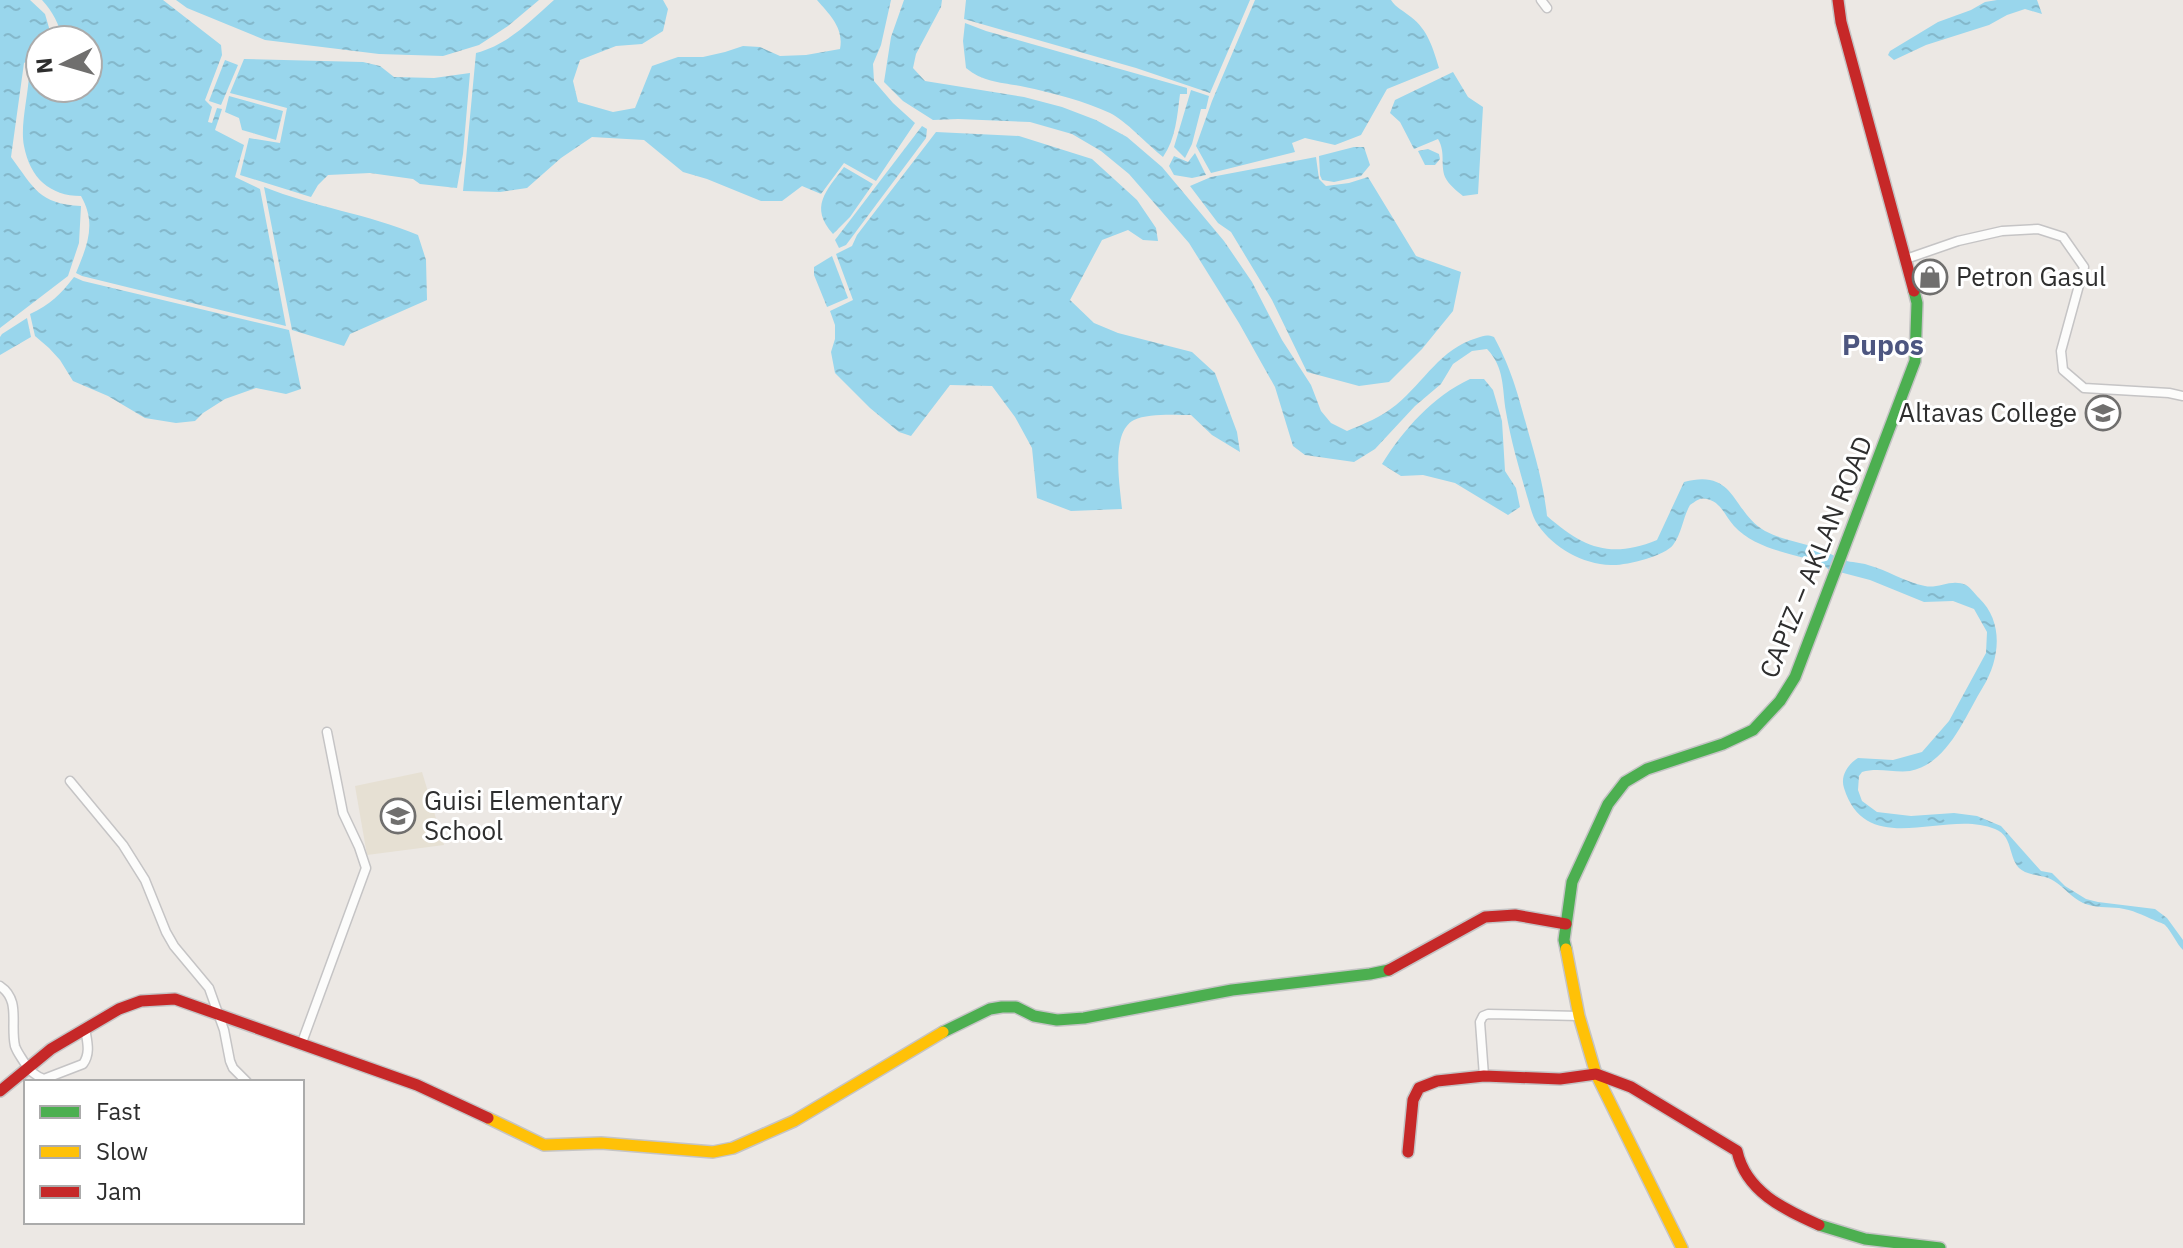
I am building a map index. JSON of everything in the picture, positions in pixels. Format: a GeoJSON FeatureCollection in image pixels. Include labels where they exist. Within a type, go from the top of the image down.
{"type":"FeatureCollection","features":[{"type":"Feature","properties":{"kind":"street"},"geometry":{"type":"LineString","coordinates":[[1541,0],[1547,8]]}},
{"type":"Feature","properties":{"kind":"street","name":"CAPIZ – AKLAN ROAD"},"geometry":{"type":"LineString","coordinates":[[1682,1248],[1596,1074],[1568,969],[1564,940],[1566,924],[1575,876],[1597,826],[1615,793],[1625,782],[1647,769],[1723,744],[1753,730],[1780,701],[1795,677],[1915,361],[1917,303],[1841,22],[1838,0]]}},
{"type":"Feature","properties":{"kind":"street"},"geometry":{"type":"LineString","coordinates":[[1906,259],[1958,241],[2002,231],[2038,229],[2063,237],[2084,267],[2061,351],[2063,370],[2084,388],[2183,396]]}},
{"type":"Feature","properties":{"kind":"street"},"geometry":{"type":"LineString","coordinates":[[301,1045],[366,868],[343,813],[327,732]]}},
{"type":"Feature","properties":{"kind":"street"},"geometry":{"type":"LineString","coordinates":[[70,781],[123,845],[145,880],[166,932],[209,988],[230,1061],[245,1080]]}},
{"type":"Feature","properties":{"kind":"street"},"geometry":{"type":"LineString","coordinates":[[0,1091],[51,1049],[85,1028],[131,1004],[175,999],[417,1085],[544,1145],[601,1143],[713,1152],[733,1148],[794,1121],[958,1023],[990,1009],[1016,1007],[1034,1016],[1057,1020],[1084,1018],[1232,990],[1388,970],[1485,917],[1497,914],[1517,914],[1566,924]]}},
{"type":"Feature","properties":{"kind":"street"},"geometry":{"type":"LineString","coordinates":[[0,986],[12,999],[16,1048],[27,1067],[44,1079],[83,1064],[88,1047],[85,1028]]}},
{"type":"Feature","properties":{"kind":"street"},"geometry":{"type":"LineString","coordinates":[[1484,1076],[1480,1022],[1483,1016],[1579,1016]]}},
{"type":"Feature","properties":{"kind":"street"},"geometry":{"type":"LineString","coordinates":[[1408,1152],[1413,1100],[1419,1088],[1437,1081],[1484,1076],[1560,1079],[1596,1074],[1631,1087],[1737,1151],[1741,1167],[1749,1180],[1780,1204],[1810,1221],[1861,1239],[1940,1248]]}},
{"type":"Feature","properties":{"kind":"shaded area","name":"Guisi Elementary School"},"geometry":{"type":"Polygon","coordinates":[[[422,772],[444,845],[367,855],[355,786],[422,772]]]}},
{"type":"Feature","properties":{"kind":"water"},"geometry":{"type":"Polygon","coordinates":[[[0,0],[30,0],[45,14],[48,24],[24,24],[24,63],[11,157],[32,186],[46,198],[81,206],[79,243],[68,276],[0,328],[0,0]]]}},
{"type":"Feature","properties":{"kind":"water"},"geometry":{"type":"Polygon","coordinates":[[[42,0],[163,0],[221,45],[222,55],[205,100],[212,107],[208,122],[212,123],[217,108],[222,109],[215,130],[244,145],[235,177],[260,189],[286,326],[76,273],[89,235],[89,216],[81,196],[51,189],[36,176],[24,146],[26,104],[104,104],[104,24],[58,24],[42,0]]]}},
{"type":"Feature","properties":{"kind":"water"},"geometry":{"type":"Polygon","coordinates":[[[176,0],[539,0],[479,45],[443,56],[379,54],[265,40],[187,8],[176,0]]]}},
{"type":"Feature","properties":{"kind":"water"},"geometry":{"type":"Polygon","coordinates":[[[554,0],[663,0],[668,9],[663,31],[642,44],[616,46],[580,60],[573,81],[578,102],[613,112],[635,108],[652,66],[678,57],[703,57],[743,46],[760,47],[780,56],[840,49],[838,28],[817,0],[891,0],[881,45],[873,64],[874,81],[915,123],[876,181],[844,163],[821,194],[802,186],[782,201],[761,201],[683,172],[644,140],[592,137],[561,158],[527,188],[500,192],[463,191],[476,53],[509,38],[554,0]]]}},
{"type":"Feature","properties":{"kind":"water"},"geometry":{"type":"Polygon","coordinates":[[[904,0],[942,0],[916,54],[913,68],[925,81],[1024,97],[1062,107],[1096,120],[1127,137],[1162,167],[1224,241],[1252,282],[1282,340],[1311,385],[1321,411],[1331,423],[1347,431],[1378,417],[1396,405],[1453,350],[1477,338],[1491,336],[1506,361],[1518,394],[1547,516],[1586,543],[1625,549],[1657,540],[1684,482],[1701,479],[1724,486],[1754,523],[1776,536],[1918,584],[1930,587],[1961,583],[1968,586],[1987,608],[1996,629],[1996,653],[1989,676],[1954,737],[1935,759],[1910,771],[1862,772],[1858,790],[1862,801],[1877,812],[1911,816],[1954,813],[1977,816],[2001,826],[2041,871],[2052,873],[2065,886],[2086,899],[2155,909],[2167,918],[2183,940],[2183,950],[2163,924],[2129,910],[2087,905],[2051,879],[2025,872],[2015,863],[2006,838],[1995,829],[1975,824],[1889,828],[1870,822],[1855,810],[1843,784],[1844,775],[1851,764],[1858,758],[1893,760],[1922,752],[1949,721],[1986,653],[1987,632],[1974,609],[1953,601],[1924,602],[1870,580],[1828,569],[1822,563],[1763,545],[1743,534],[1719,506],[1705,499],[1690,505],[1669,549],[1635,562],[1617,565],[1579,558],[1552,541],[1536,522],[1510,433],[1500,371],[1487,349],[1472,351],[1453,364],[1441,384],[1415,406],[1375,449],[1354,462],[1305,455],[1293,446],[1275,387],[1189,243],[1129,174],[1101,151],[1072,134],[1030,122],[933,120],[903,101],[884,82],[891,37],[904,0]]]}},
{"type":"Feature","properties":{"kind":"water"},"geometry":{"type":"Polygon","coordinates":[[[966,0],[1250,0],[1210,93],[1136,68],[964,19],[966,0]]]}},
{"type":"Feature","properties":{"kind":"water"},"geometry":{"type":"Polygon","coordinates":[[[1255,0],[1391,0],[1422,28],[1439,68],[1387,89],[1361,135],[1335,145],[1305,138],[1292,143],[1295,152],[1211,173],[1196,146],[1255,0]]]}},
{"type":"Feature","properties":{"kind":"water"},"geometry":{"type":"Polygon","coordinates":[[[1997,0],[2037,0],[2042,14],[2025,9],[1894,60],[1888,55],[1938,22],[1997,0]]]}},
{"type":"Feature","properties":{"kind":"water"},"geometry":{"type":"Polygon","coordinates":[[[965,23],[1187,88],[1187,94],[1180,94],[1173,135],[1163,157],[1110,113],[1068,98],[973,73],[966,68],[965,23]]]}},
{"type":"Feature","properties":{"kind":"water"},"geometry":{"type":"Polygon","coordinates":[[[244,59],[363,62],[380,66],[394,77],[434,78],[470,73],[457,188],[370,173],[328,175],[311,197],[240,175],[249,138],[280,143],[287,108],[230,93],[244,59]]]}},
{"type":"Feature","properties":{"kind":"water"},"geometry":{"type":"Polygon","coordinates":[[[225,60],[238,65],[221,105],[209,101],[225,60]]]}},
{"type":"Feature","properties":{"kind":"water"},"geometry":{"type":"Polygon","coordinates":[[[1453,72],[1468,97],[1483,107],[1478,194],[1463,196],[1448,182],[1438,139],[1414,149],[1400,122],[1390,113],[1395,100],[1453,72]]]}},
{"type":"Feature","properties":{"kind":"water"},"geometry":{"type":"Polygon","coordinates":[[[1191,90],[1209,96],[1206,109],[1201,109],[1185,158],[1174,147],[1191,90]]]}},
{"type":"Feature","properties":{"kind":"water"},"geometry":{"type":"Polygon","coordinates":[[[229,96],[283,111],[276,140],[242,130],[239,118],[225,112],[229,96]]]}},
{"type":"Feature","properties":{"kind":"water"},"geometry":{"type":"Polygon","coordinates":[[[922,126],[927,129],[926,138],[846,245],[839,248],[835,240],[922,126]]]}},
{"type":"Feature","properties":{"kind":"water"},"geometry":{"type":"Polygon","coordinates":[[[936,132],[1019,136],[1092,159],[1137,200],[1156,228],[1158,241],[1143,240],[1128,230],[1102,240],[1070,300],[1094,323],[1118,333],[1192,352],[1215,373],[1237,432],[1240,452],[1212,435],[1191,415],[1147,416],[1134,420],[1127,426],[1119,447],[1122,509],[1071,511],[1037,498],[1032,448],[1015,417],[992,386],[950,385],[911,436],[899,432],[870,408],[835,373],[831,352],[835,325],[830,311],[853,300],[836,254],[852,246],[857,235],[936,132]]]}},
{"type":"Feature","properties":{"kind":"water"},"geometry":{"type":"Polygon","coordinates":[[[1364,147],[1370,165],[1361,176],[1334,182],[1322,180],[1319,156],[1364,147]]]}},
{"type":"Feature","properties":{"kind":"water"},"geometry":{"type":"Polygon","coordinates":[[[1428,149],[1439,154],[1440,159],[1435,165],[1425,165],[1418,151],[1428,149]]]}},
{"type":"Feature","properties":{"kind":"water"},"geometry":{"type":"Polygon","coordinates":[[[1195,153],[1206,175],[1192,178],[1174,175],[1169,166],[1174,156],[1188,162],[1195,153]]]}},
{"type":"Feature","properties":{"kind":"water"},"geometry":{"type":"Polygon","coordinates":[[[1316,157],[1319,179],[1326,186],[1368,177],[1416,256],[1461,272],[1453,311],[1422,349],[1389,382],[1359,386],[1307,372],[1272,300],[1231,232],[1218,223],[1190,186],[1211,177],[1316,157]]]}},
{"type":"Feature","properties":{"kind":"water"},"geometry":{"type":"Polygon","coordinates":[[[844,167],[873,184],[850,217],[833,234],[822,216],[821,207],[826,192],[844,167]]]}},
{"type":"Feature","properties":{"kind":"water"},"geometry":{"type":"Polygon","coordinates":[[[264,187],[418,235],[426,260],[427,300],[350,334],[344,346],[292,330],[264,187]]]}},
{"type":"Feature","properties":{"kind":"water"},"geometry":{"type":"Polygon","coordinates":[[[832,256],[848,298],[827,307],[814,275],[814,267],[832,256]]]}},
{"type":"Feature","properties":{"kind":"water"},"geometry":{"type":"Polygon","coordinates":[[[74,277],[289,330],[301,389],[286,394],[256,388],[225,399],[195,421],[176,423],[145,418],[108,396],[73,381],[60,360],[35,336],[30,314],[55,298],[74,277]]]}},
{"type":"Feature","properties":{"kind":"water"},"geometry":{"type":"Polygon","coordinates":[[[27,318],[31,337],[0,355],[2,334],[27,318]]]}},
{"type":"Feature","properties":{"kind":"water"},"geometry":{"type":"Polygon","coordinates":[[[1470,379],[1484,379],[1493,390],[1502,421],[1505,471],[1516,488],[1520,507],[1508,515],[1455,483],[1423,475],[1401,476],[1382,464],[1399,439],[1431,404],[1470,379]]]}},
{"type":"Feature","properties":{"kind":"traffic: fast"},"geometry":{"type":"LineString","coordinates":[[1566,949],[1564,940],[1572,882],[1608,804],[1625,782],[1647,769],[1723,744],[1753,730],[1780,701],[1795,677],[1915,361],[1917,303],[1914,291]]}},
{"type":"Feature","properties":{"kind":"traffic: fast"},"geometry":{"type":"LineString","coordinates":[[943,1032],[990,1009],[1002,1007],[1016,1007],[1034,1016],[1057,1020],[1084,1018],[1232,990],[1389,970]]}},
{"type":"Feature","properties":{"kind":"traffic: fast"},"geometry":{"type":"LineString","coordinates":[[1819,1225],[1865,1239],[1940,1248]]}},
{"type":"Feature","properties":{"kind":"traffic: slow"},"geometry":{"type":"LineString","coordinates":[[1566,949],[1579,1016],[1596,1074],[1682,1248]]}},
{"type":"Feature","properties":{"kind":"traffic: slow"},"geometry":{"type":"LineString","coordinates":[[488,1118],[544,1145],[601,1143],[713,1152],[733,1148],[794,1121],[943,1032]]}},
{"type":"Feature","properties":{"kind":"traffic: jam"},"geometry":{"type":"LineString","coordinates":[[1838,0],[1841,22],[1914,291]]}},
{"type":"Feature","properties":{"kind":"traffic: jam"},"geometry":{"type":"LineString","coordinates":[[1389,970],[1485,917],[1515,915],[1566,924]]}},
{"type":"Feature","properties":{"kind":"traffic: jam"},"geometry":{"type":"LineString","coordinates":[[0,1091],[51,1049],[119,1009],[141,1001],[175,999],[417,1085],[488,1118]]}},
{"type":"Feature","properties":{"kind":"traffic: jam"},"geometry":{"type":"LineString","coordinates":[[1408,1152],[1413,1100],[1419,1088],[1437,1081],[1484,1076],[1560,1079],[1596,1074],[1631,1087],[1737,1151],[1749,1178],[1758,1188],[1780,1205],[1819,1225]]}},
{"type":"Feature","properties":{"kind":"place","name":"Petron Gasul"},"geometry":{"type":"Point","coordinates":[1930,277]}},
{"type":"Feature","properties":{"kind":"place","name":"Altavas College"},"geometry":{"type":"Point","coordinates":[2103,413]}},
{"type":"Feature","properties":{"kind":"place","name":"Guisi Elementary School"},"geometry":{"type":"Point","coordinates":[398,816]}},
{"type":"Feature","properties":{"kind":"district","name":"Pupos"},"geometry":{"type":"Point","coordinates":[1883,345]}}]}
